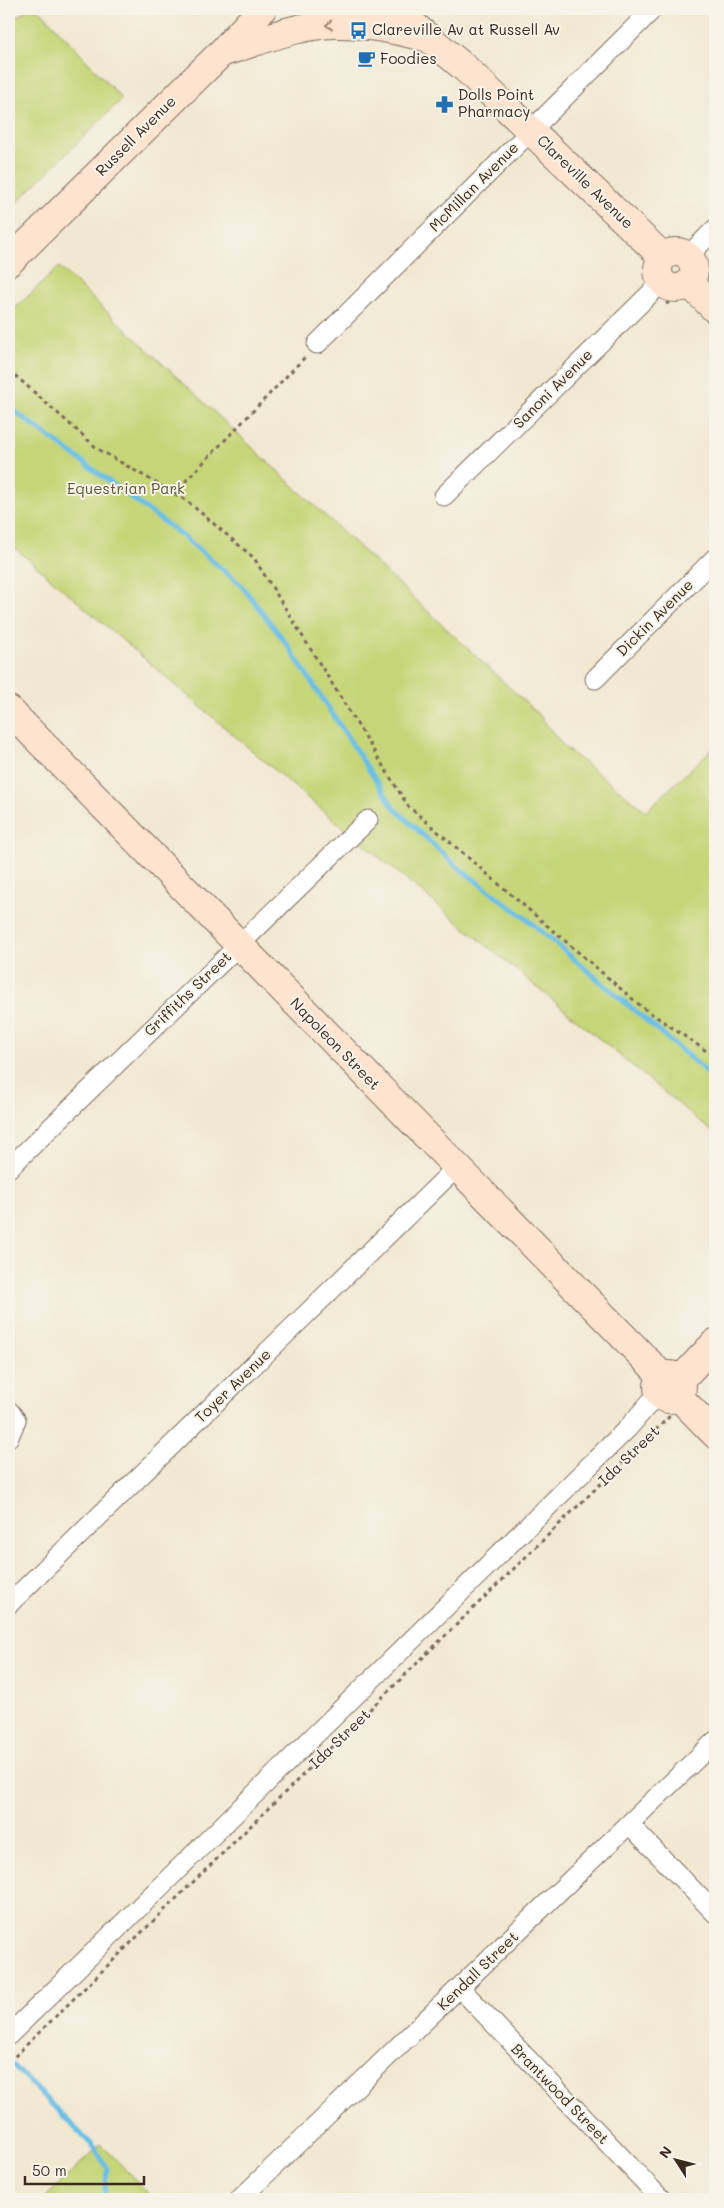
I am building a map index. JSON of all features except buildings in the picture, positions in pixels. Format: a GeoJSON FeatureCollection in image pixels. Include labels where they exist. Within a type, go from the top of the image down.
{"type":"FeatureCollection","features":[{"type":"Feature","properties":{"kind":"street","name":"Russell Avenue"},"geometry":{"type":"LineString","coordinates":[[9,262],[222,52],[262,9]]}},
{"type":"Feature","properties":{"kind":"street","name":"Clareville Avenue"},"geometry":{"type":"LineString","coordinates":[[394,9],[466,69],[531,129],[674,280],[715,309]]}},
{"type":"Feature","properties":{"kind":"street","name":"McMillan Avenue"},"geometry":{"type":"LineString","coordinates":[[317,344],[653,9]]}},
{"type":"Feature","properties":{"kind":"street"},"geometry":{"type":"LineString","coordinates":[[222,52],[301,29],[334,24],[382,27],[429,37]]}},
{"type":"Feature","properties":{"kind":"street","name":"Sanoni Avenue"},"geometry":{"type":"LineString","coordinates":[[444,496],[674,280],[715,229]]}},
{"type":"Feature","properties":{"kind":"street","name":"Dickin Avenue"},"geometry":{"type":"LineString","coordinates":[[595,679],[715,558]]}},
{"type":"Feature","properties":{"kind":"street","name":"Napoleon Street"},"geometry":{"type":"LineString","coordinates":[[11,718],[238,945],[456,1168],[670,1392],[715,1434]]}},
{"type":"Feature","properties":{"kind":"street","name":"Griffiths Street"},"geometry":{"type":"LineString","coordinates":[[9,1168],[368,820]]}},
{"type":"Feature","properties":{"kind":"street","name":"Toyer Avenue"},"geometry":{"type":"LineString","coordinates":[[9,1604],[456,1168]]}},
{"type":"Feature","properties":{"kind":"street","name":"Ida Street"},"geometry":{"type":"LineString","coordinates":[[9,2035],[628,1428],[670,1392],[715,1343]]}},
{"type":"Feature","properties":{"kind":"street"},"geometry":{"type":"LineString","coordinates":[[9,1411],[16,1420],[9,1437]]}},
{"type":"Feature","properties":{"kind":"street","name":"Kendall Street"},"geometry":{"type":"LineString","coordinates":[[252,2196],[460,1988],[715,1741]]}},
{"type":"Feature","properties":{"kind":"street"},"geometry":{"type":"LineString","coordinates":[[630,1824],[715,1913]]}},
{"type":"Feature","properties":{"kind":"street","name":"Brantwood Street"},"geometry":{"type":"LineString","coordinates":[[460,1988],[661,2199]]}},
{"type":"Feature","properties":{"kind":"path"},"geometry":{"type":"LineString","coordinates":[[174,493],[317,344]]}},
{"type":"Feature","properties":{"kind":"path"},"geometry":{"type":"LineString","coordinates":[[9,370],[98,448],[187,501],[254,558],[408,806],[642,1007],[715,1056]]}},
{"type":"Feature","properties":{"kind":"path","name":"Ida Street"},"geometry":{"type":"LineString","coordinates":[[9,2062],[670,1392]]}},
{"type":"Feature","properties":{"kind":"green space"},"geometry":{"type":"Polygon","coordinates":[[[27,9],[39,9],[122,99],[9,210],[9,20],[22,14],[27,9]]]}},
{"type":"Feature","properties":{"kind":"green space","name":"Equestrian Park"},"geometry":{"type":"Polygon","coordinates":[[[59,267],[540,716],[564,747],[646,811],[715,746],[715,1134],[305,796],[9,543],[9,314],[59,267]]]}},
{"type":"Feature","properties":{"kind":"green space"},"geometry":{"type":"Polygon","coordinates":[[[101,2144],[154,2199],[44,2199],[101,2144]]]}},
{"type":"Feature","properties":{"kind":"waterway"},"geometry":{"type":"LineString","coordinates":[[9,407],[184,537],[241,585],[286,643],[394,808],[455,865],[527,919],[715,1079]]}},
{"type":"Feature","properties":{"kind":"waterway"},"geometry":{"type":"LineString","coordinates":[[13,2065],[95,2148],[107,2169],[104,2199]]}},
{"type":"Feature","properties":{"kind":"place","name":"Clareville Av at Russell Av"},"geometry":{"type":"Point","coordinates":[358,30]}},
{"type":"Feature","properties":{"kind":"place","name":"Foodies"},"geometry":{"type":"Point","coordinates":[366,59]}},
{"type":"Feature","properties":{"kind":"place","name":"Dolls Point Pharmacy"},"geometry":{"type":"Point","coordinates":[444,104]}}]}
